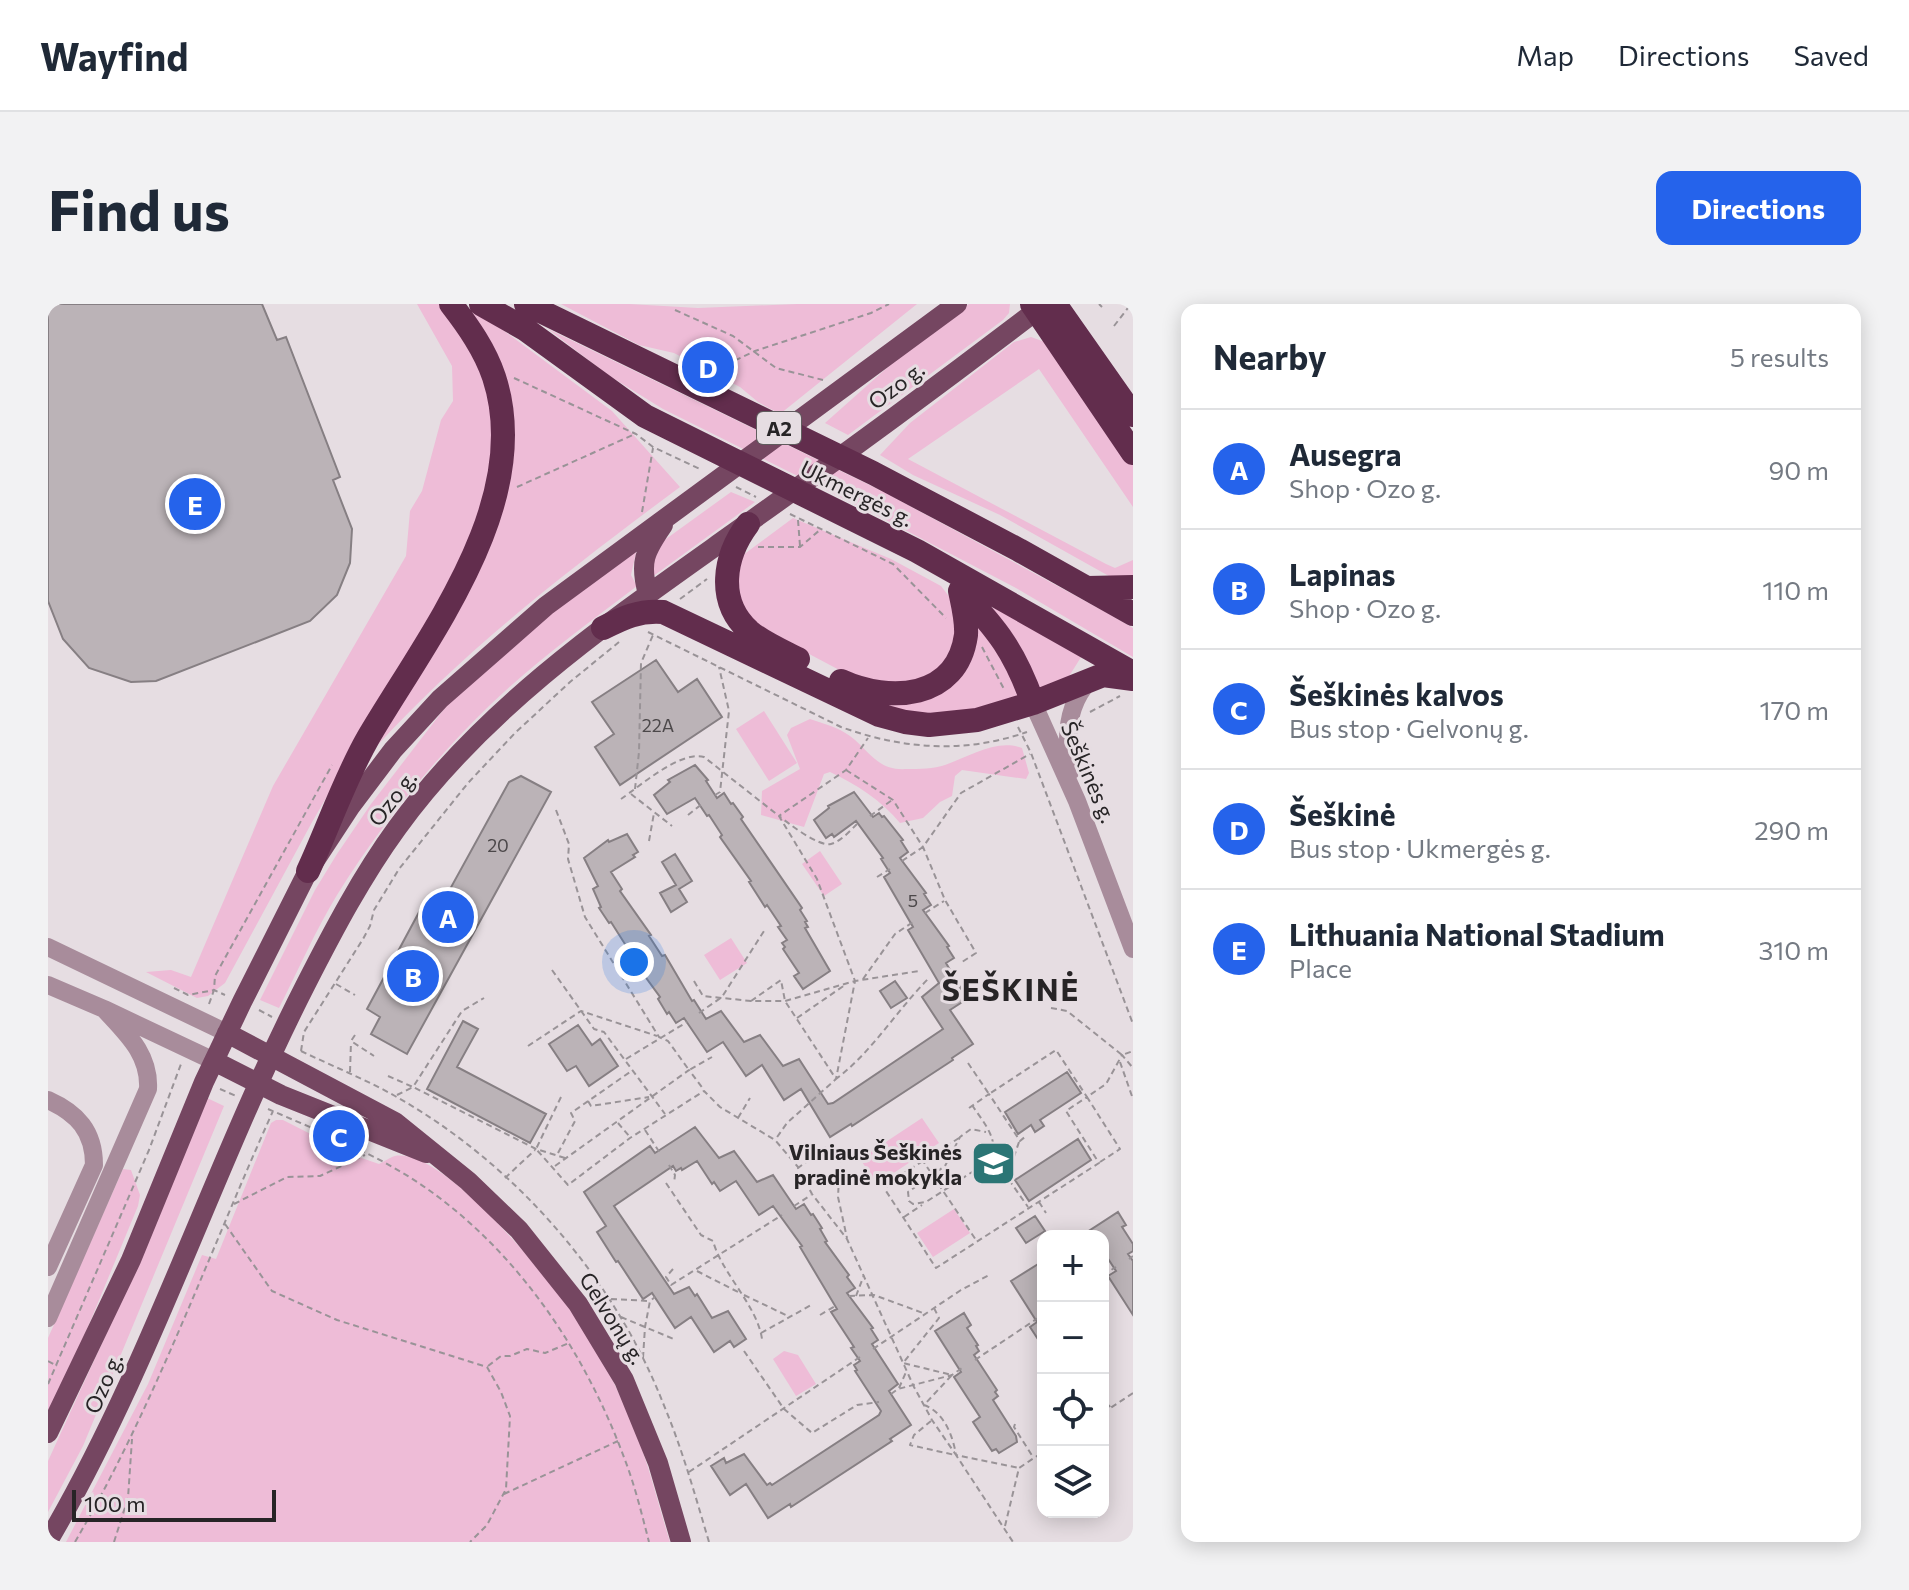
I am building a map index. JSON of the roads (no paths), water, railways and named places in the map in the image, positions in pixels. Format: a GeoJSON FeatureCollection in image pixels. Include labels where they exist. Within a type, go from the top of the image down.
{"type":"FeatureCollection","features":[{"type":"Feature","properties":{"kind":"highway"},"geometry":{"type":"LineString","coordinates":[[308,871],[366,743],[458,588],[485,533],[499,480],[503,422],[495,377],[485,353],[451,304]]}},
{"type":"Feature","properties":{"kind":"highway","name":"Ukmergės g."},"geometry":{"type":"LineString","coordinates":[[481,304],[525,329],[645,416],[917,551],[1133,673]]}},
{"type":"Feature","properties":{"kind":"highway","name":"Ukmergės g."},"geometry":{"type":"LineString","coordinates":[[526,304],[873,473],[1133,614]]}},
{"type":"Feature","properties":{"kind":"highway"},"geometry":{"type":"LineString","coordinates":[[1042,306],[1133,415]]}},
{"type":"Feature","properties":{"kind":"highway"},"geometry":{"type":"LineString","coordinates":[[1042,306],[1133,453]]}},
{"type":"Feature","properties":{"kind":"highway"},"geometry":{"type":"LineString","coordinates":[[754,520],[731,551],[727,573],[733,609],[749,630],[807,665],[872,692],[907,694],[931,686],[954,666],[966,634],[960,591]]}},
{"type":"Feature","properties":{"kind":"highway"},"geometry":{"type":"LineString","coordinates":[[917,551],[960,591],[1002,637],[1022,672],[1022,707]]}},
{"type":"Feature","properties":{"kind":"highway"},"geometry":{"type":"LineString","coordinates":[[1087,588],[1133,587]]}},
{"type":"Feature","properties":{"kind":"highway"},"geometry":{"type":"LineString","coordinates":[[603,628],[629,615],[647,611],[655,603],[879,715],[929,725],[977,720],[1022,707],[1103,675],[1133,679]]}},
{"type":"Feature","properties":{"kind":"main road","name":"Ozo g."},"geometry":{"type":"LineString","coordinates":[[48,1433],[131,1260],[204,1082],[308,871],[350,807],[393,750],[440,699],[546,606],[957,304]]}},
{"type":"Feature","properties":{"kind":"main road","name":"Ozo g."},"geometry":{"type":"LineString","coordinates":[[655,603],[754,520],[1042,306]]}},
{"type":"Feature","properties":{"kind":"main road"},"geometry":{"type":"LineString","coordinates":[[655,603],[642,562],[650,544],[672,512]]}},
{"type":"Feature","properties":{"kind":"main road","name":"Ozo g."},"geometry":{"type":"LineString","coordinates":[[48,1541],[111,1425],[270,1056],[295,1028],[329,938],[377,857],[406,816],[499,714],[603,628]]}},
{"type":"Feature","properties":{"kind":"main road","name":"Gelvonų g."},"geometry":{"type":"LineString","coordinates":[[227,1033],[395,1122],[493,1203],[519,1230],[549,1264],[604,1344],[640,1415],[681,1542]]}},
{"type":"Feature","properties":{"kind":"main road","name":"Gelvonų g."},"geometry":{"type":"LineString","coordinates":[[214,1061],[254,1092],[441,1159]]}},
{"type":"Feature","properties":{"kind":"street"},"geometry":{"type":"LineString","coordinates":[[1077,801],[1067,734],[1076,699],[1089,681]]}},
{"type":"Feature","properties":{"kind":"street","name":"Šeškinės g."},"geometry":{"type":"LineString","coordinates":[[1022,707],[1077,801],[1133,949]]}},
{"type":"Feature","properties":{"kind":"street"},"geometry":{"type":"LineString","coordinates":[[48,947],[227,1033]]}},
{"type":"Feature","properties":{"kind":"street"},"geometry":{"type":"LineString","coordinates":[[48,985],[214,1061]]}},
{"type":"Feature","properties":{"kind":"street"},"geometry":{"type":"LineString","coordinates":[[48,1318],[148,1089],[149,1077],[140,1051],[104,1009]]}},
{"type":"Feature","properties":{"kind":"street"},"geometry":{"type":"LineString","coordinates":[[48,1100],[75,1114],[89,1134],[94,1165],[48,1267]]}},
{"type":"Feature","properties":{"kind":"place","name":"Šeškinė"},"geometry":{"type":"Point","coordinates":[708,367]}},
{"type":"Feature","properties":{"kind":"place","name":"Lithuania National Stadium"},"geometry":{"type":"Point","coordinates":[195,504]}},
{"type":"Feature","properties":{"kind":"place","name":"Ausegra"},"geometry":{"type":"Point","coordinates":[448,917]}},
{"type":"Feature","properties":{"kind":"place","name":"Lapinas"},"geometry":{"type":"Point","coordinates":[413,976]}},
{"type":"Feature","properties":{"kind":"place","name":"Šeškinės kalvos"},"geometry":{"type":"Point","coordinates":[339,1136]}},
{"type":"Feature","properties":{"kind":"place","name":"Vilniaus Šeškinės pradinė mokykla"},"geometry":{"type":"Point","coordinates":[993,1164]}},
{"type":"Feature","properties":{"kind":"district","name":"ŠEŠKINĖ"},"geometry":{"type":"Point","coordinates":[1011,988]}}]}
